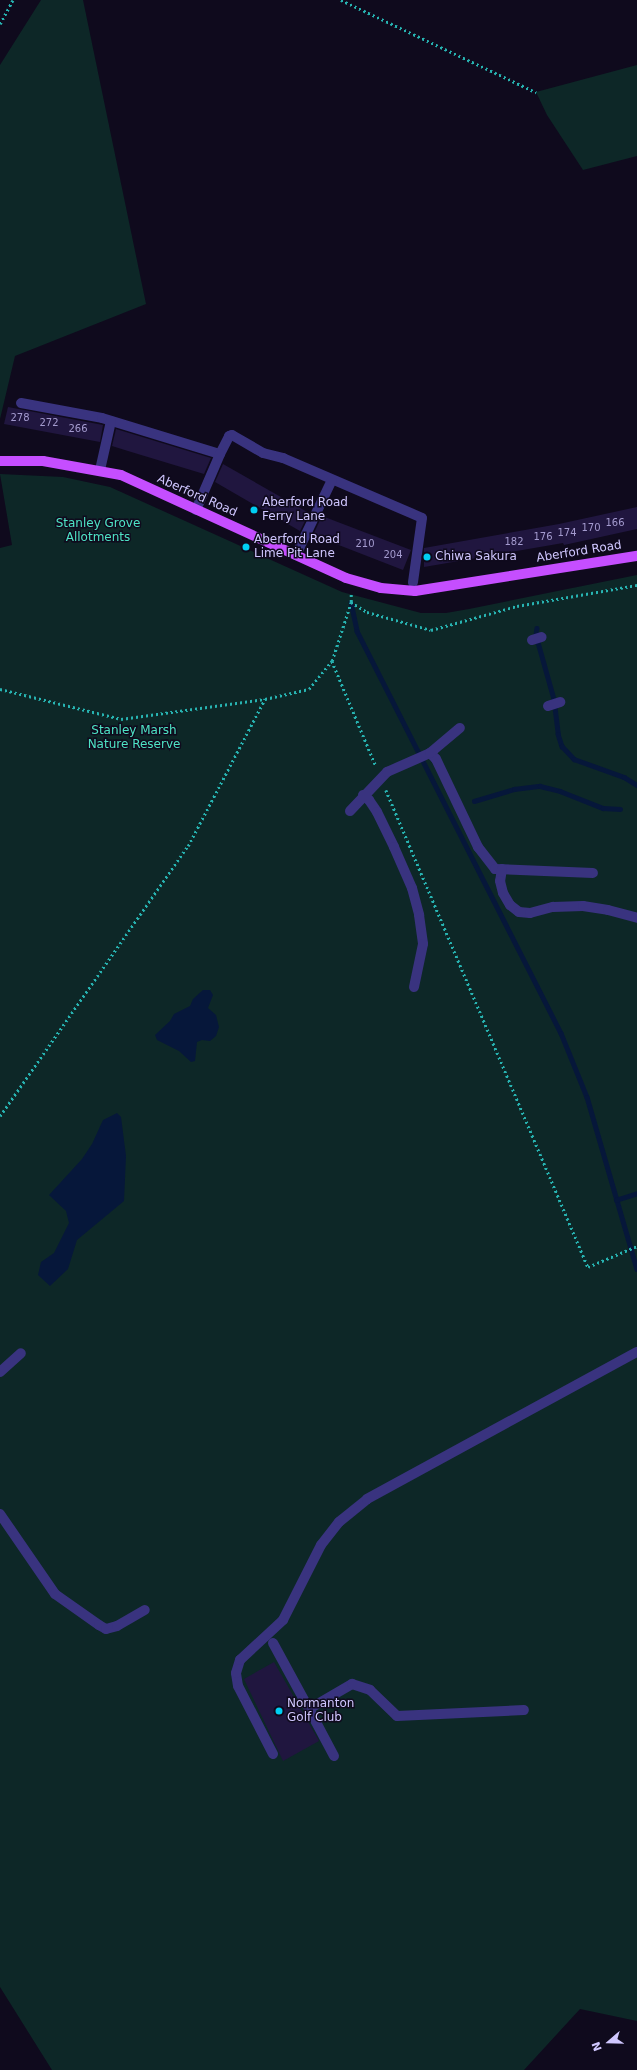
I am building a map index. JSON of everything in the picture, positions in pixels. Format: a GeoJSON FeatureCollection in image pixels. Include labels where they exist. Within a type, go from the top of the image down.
{"type":"FeatureCollection","features":[{"type":"Feature","properties":{"kind":"main road","name":"Aberford Road"},"geometry":{"type":"LineString","coordinates":[[0,461],[43,461],[100,470],[121,475],[352,580],[381,588],[415,591],[637,556]]}},
{"type":"Feature","properties":{"kind":"lane"},"geometry":{"type":"LineString","coordinates":[[21,404],[111,421],[220,454]]}},
{"type":"Feature","properties":{"kind":"lane"},"geometry":{"type":"LineString","coordinates":[[100,470],[111,421]]}},
{"type":"Feature","properties":{"kind":"lane"},"geometry":{"type":"LineString","coordinates":[[196,510],[220,454],[229,436],[232,435],[263,453],[283,458],[422,518],[413,582]]}},
{"type":"Feature","properties":{"kind":"lane"},"geometry":{"type":"LineString","coordinates":[[296,555],[332,480]]}},
{"type":"Feature","properties":{"kind":"lane"},"geometry":{"type":"LineString","coordinates":[[548,706],[560,702]]}},
{"type":"Feature","properties":{"kind":"lane"},"geometry":{"type":"LineString","coordinates":[[350,811],[381,777],[396,766],[417,760],[430,753],[460,728]]}},
{"type":"Feature","properties":{"kind":"lane"},"geometry":{"type":"LineString","coordinates":[[430,753],[436,759],[487,861],[495,869],[593,873]]}},
{"type":"Feature","properties":{"kind":"lane"},"geometry":{"type":"LineString","coordinates":[[363,795],[370,800],[377,812],[394,846],[412,888],[423,931],[423,944],[414,987]]}},
{"type":"Feature","properties":{"kind":"lane"},"geometry":{"type":"LineString","coordinates":[[502,869],[500,881],[503,893],[510,905],[519,912],[530,913],[552,907],[583,906],[608,910],[637,918]]}},
{"type":"Feature","properties":{"kind":"lane"},"geometry":{"type":"LineString","coordinates":[[274,1754],[238,1686],[236,1673],[240,1660],[283,1620],[321,1545],[339,1522],[367,1499],[637,1352]]}},
{"type":"Feature","properties":{"kind":"lane"},"geometry":{"type":"LineString","coordinates":[[0,1372],[21,1353]]}},
{"type":"Feature","properties":{"kind":"lane"},"geometry":{"type":"LineString","coordinates":[[0,1514],[54,1594],[99,1625],[106,1629],[117,1626],[145,1610]]}},
{"type":"Feature","properties":{"kind":"lane"},"geometry":{"type":"LineString","coordinates":[[273,1643],[334,1756]]}},
{"type":"Feature","properties":{"kind":"lane"},"geometry":{"type":"LineString","coordinates":[[309,1709],[352,1684],[370,1690],[397,1716],[524,1710]]}},
{"type":"Feature","properties":{"kind":"path"},"geometry":{"type":"LineString","coordinates":[[0,24],[14,0]]}},
{"type":"Feature","properties":{"kind":"path"},"geometry":{"type":"LineString","coordinates":[[341,0],[536,92]]}},
{"type":"Feature","properties":{"kind":"path"},"geometry":{"type":"LineString","coordinates":[[0,690],[121,719],[265,699],[309,689],[332,661],[351,602],[367,612],[431,630],[517,606],[637,585]]}},
{"type":"Feature","properties":{"kind":"path"},"geometry":{"type":"LineString","coordinates":[[332,661],[588,1267],[637,1246]]}},
{"type":"Feature","properties":{"kind":"path"},"geometry":{"type":"LineString","coordinates":[[0,1116],[188,846],[265,699]]}},
{"type":"Feature","properties":{"kind":"green space"},"geometry":{"type":"Polygon","coordinates":[[[41,0],[83,0],[146,304],[15,356],[0,419],[0,65],[41,0]]]}},
{"type":"Feature","properties":{"kind":"green space"},"geometry":{"type":"Polygon","coordinates":[[[637,65],[637,156],[583,170],[547,115],[536,92],[637,65]]]}},
{"type":"Feature","properties":{"kind":"green space","name":"Normanton Golf Club"},"geometry":{"type":"Polygon","coordinates":[[[0,474],[63,477],[110,487],[342,592],[421,613],[446,613],[469,609],[637,575],[637,2021],[580,2009],[524,2070],[52,2070],[0,1987],[0,548],[12,545],[0,474]]]}},
{"type":"Feature","properties":{"kind":"water"},"geometry":{"type":"Polygon","coordinates":[[[203,990],[210,990],[213,995],[208,1008],[216,1015],[219,1027],[216,1036],[210,1041],[202,1040],[197,1042],[195,1061],[191,1062],[179,1051],[157,1040],[155,1035],[170,1021],[174,1014],[190,1006],[193,999],[203,990]]]}},
{"type":"Feature","properties":{"kind":"water"},"geometry":{"type":"Polygon","coordinates":[[[117,1113],[121,1117],[126,1156],[124,1201],[77,1240],[68,1269],[50,1286],[38,1275],[41,1262],[54,1253],[69,1223],[66,1211],[49,1195],[82,1159],[92,1144],[103,1120],[117,1113]]]}},
{"type":"Feature","properties":{"kind":"building"},"geometry":{"type":"Polygon","coordinates":[[[8,407],[103,425],[100,442],[4,424],[8,407]]]}},
{"type":"Feature","properties":{"kind":"building"},"geometry":{"type":"Polygon","coordinates":[[[116,429],[211,458],[204,474],[128,451],[112,446],[116,429]]]}},
{"type":"Feature","properties":{"kind":"building"},"geometry":{"type":"Polygon","coordinates":[[[223,464],[309,513],[300,531],[215,482],[223,464]]]}},
{"type":"Feature","properties":{"kind":"building"},"geometry":{"type":"Polygon","coordinates":[[[637,507],[637,529],[564,545],[563,543],[424,567],[424,548],[559,524],[637,507]]]}},
{"type":"Feature","properties":{"kind":"building"},"geometry":{"type":"Polygon","coordinates":[[[322,516],[411,550],[403,570],[313,535],[322,516]]]}},
{"type":"Feature","properties":{"kind":"building","name":"Normanton Golf Club"},"geometry":{"type":"Polygon","coordinates":[[[274,1662],[319,1741],[283,1761],[244,1679],[274,1662]]]}},
{"type":"Feature","properties":{"kind":"waterway"},"geometry":{"type":"LineString","coordinates":[[351,602],[357,631],[561,1033],[587,1097],[637,1269]]}},
{"type":"Feature","properties":{"kind":"waterway"},"geometry":{"type":"LineString","coordinates":[[537,628],[536,635],[554,699],[558,734],[562,746],[574,759],[624,777],[637,785]]}},
{"type":"Feature","properties":{"kind":"waterway"},"geometry":{"type":"LineString","coordinates":[[474,801],[514,789],[540,786],[560,791],[603,808],[620,809]]}},
{"type":"Feature","properties":{"kind":"waterway"},"geometry":{"type":"LineString","coordinates":[[616,1200],[637,1193]]}},
{"type":"Feature","properties":{"kind":"place","name":"Aberford Road Ferry Lane"},"geometry":{"type":"Point","coordinates":[254,510]}},
{"type":"Feature","properties":{"kind":"place","name":"Aberford Road Lime Pit Lane"},"geometry":{"type":"Point","coordinates":[246,547]}},
{"type":"Feature","properties":{"kind":"place","name":"Chiwa Sakura"},"geometry":{"type":"Point","coordinates":[427,557]}},
{"type":"Feature","properties":{"kind":"place","name":"Normanton Golf Club"},"geometry":{"type":"Point","coordinates":[279,1711]}},
{"type":"Feature","properties":{"kind":"park label","name":"Stanley Grove Allotments"},"geometry":{"type":"Point","coordinates":[98,531]}},
{"type":"Feature","properties":{"kind":"park label","name":"Stanley Marsh Nature Reserve"},"geometry":{"type":"Point","coordinates":[134,738]}}]}
